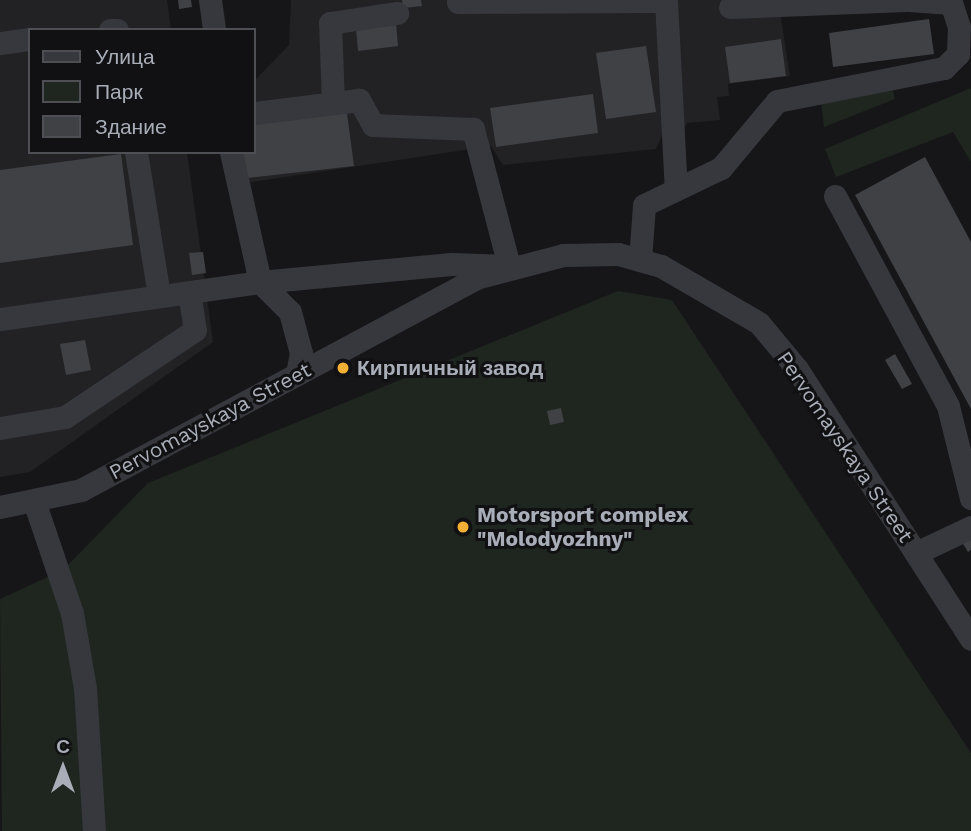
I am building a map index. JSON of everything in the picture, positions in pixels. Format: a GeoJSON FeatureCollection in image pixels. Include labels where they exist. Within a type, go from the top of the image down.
{"type":"FeatureCollection","features":[{"type":"Feature","properties":{"kind":"street"},"geometry":{"type":"LineString","coordinates":[[210,0],[214,28]]}},
{"type":"Feature","properties":{"kind":"street"},"geometry":{"type":"LineString","coordinates":[[640,260],[644,205],[721,168],[776,101],[944,68],[958,54],[959,27],[951,3],[908,0],[730,7]]}},
{"type":"Feature","properties":{"kind":"street"},"geometry":{"type":"LineString","coordinates":[[458,2],[666,1],[676,189]]}},
{"type":"Feature","properties":{"kind":"street"},"geometry":{"type":"LineString","coordinates":[[333,103],[330,23],[397,13]]}},
{"type":"Feature","properties":{"kind":"street"},"geometry":{"type":"LineString","coordinates":[[0,43],[28,40]]}},
{"type":"Feature","properties":{"kind":"street"},"geometry":{"type":"LineString","coordinates":[[0,319],[260,282],[452,264],[509,266],[473,129],[373,124],[359,100],[256,113]]}},
{"type":"Feature","properties":{"kind":"street"},"geometry":{"type":"LineString","coordinates":[[136,154],[159,296]]}},
{"type":"Feature","properties":{"kind":"street"},"geometry":{"type":"LineString","coordinates":[[231,154],[260,282],[290,312],[301,353],[297,374]]}},
{"type":"Feature","properties":{"kind":"street"},"geometry":{"type":"LineString","coordinates":[[835,196],[948,407],[971,498]]}},
{"type":"Feature","properties":{"kind":"street","name":"Pervomayskaya Street"},"geometry":{"type":"LineString","coordinates":[[0,507],[81,490],[476,278],[509,266],[564,256],[618,254],[640,260],[694,283],[759,323],[797,369],[971,639]]}},
{"type":"Feature","properties":{"kind":"street"},"geometry":{"type":"LineString","coordinates":[[0,428],[65,417],[195,330],[189,292]]}},
{"type":"Feature","properties":{"kind":"street"},"geometry":{"type":"LineString","coordinates":[[34,500],[72,614],[85,688],[94,831]]}},
{"type":"Feature","properties":{"kind":"street"},"geometry":{"type":"LineString","coordinates":[[916,553],[971,527]]}},
{"type":"Feature","properties":{"kind":"shaded area"},"geometry":{"type":"Polygon","coordinates":[[[0,0],[167,0],[171,28],[28,28],[28,154],[187,154],[213,342],[30,472],[0,477],[0,0]]]}},
{"type":"Feature","properties":{"kind":"shaded area"},"geometry":{"type":"Polygon","coordinates":[[[291,0],[778,0],[790,76],[728,84],[729,96],[717,97],[720,120],[687,123],[682,134],[662,135],[656,149],[503,165],[491,146],[239,184],[253,154],[256,154],[256,79],[289,45],[291,0]]]}},
{"type":"Feature","properties":{"kind":"green space"},"geometry":{"type":"Polygon","coordinates":[[[892,87],[895,99],[824,127],[821,101],[892,87]]]}},
{"type":"Feature","properties":{"kind":"green space"},"geometry":{"type":"Polygon","coordinates":[[[971,88],[971,162],[953,132],[836,177],[825,149],[971,88]]]}},
{"type":"Feature","properties":{"kind":"green space","name":"Motorsport complex \"Molodyozhny\""},"geometry":{"type":"Polygon","coordinates":[[[618,291],[672,300],[971,753],[971,831],[2,831],[0,599],[63,570],[148,483],[618,291]]]}},
{"type":"Feature","properties":{"kind":"building"},"geometry":{"type":"Polygon","coordinates":[[[178,0],[191,0],[192,7],[179,9],[178,0]]]}},
{"type":"Feature","properties":{"kind":"building"},"geometry":{"type":"Polygon","coordinates":[[[402,0],[421,0],[422,6],[403,8],[402,0]]]}},
{"type":"Feature","properties":{"kind":"building"},"geometry":{"type":"Polygon","coordinates":[[[929,19],[934,54],[833,67],[829,33],[929,19]]]}},
{"type":"Feature","properties":{"kind":"building"},"geometry":{"type":"Polygon","coordinates":[[[396,23],[398,46],[358,51],[356,28],[396,23]]]}},
{"type":"Feature","properties":{"kind":"building"},"geometry":{"type":"Polygon","coordinates":[[[781,39],[786,76],[730,83],[725,47],[781,39]]]}},
{"type":"Feature","properties":{"kind":"building"},"geometry":{"type":"Polygon","coordinates":[[[646,46],[656,112],[606,119],[596,53],[646,46]]]}},
{"type":"Feature","properties":{"kind":"building"},"geometry":{"type":"Polygon","coordinates":[[[593,94],[598,133],[496,147],[490,108],[593,94]]]}},
{"type":"Feature","properties":{"kind":"building"},"geometry":{"type":"Polygon","coordinates":[[[347,113],[354,166],[239,179],[236,154],[256,154],[256,124],[347,113]]]}},
{"type":"Feature","properties":{"kind":"building"},"geometry":{"type":"Polygon","coordinates":[[[121,154],[133,245],[0,263],[0,170],[121,154]]]}},
{"type":"Feature","properties":{"kind":"building"},"geometry":{"type":"Polygon","coordinates":[[[925,157],[971,242],[971,409],[855,195],[925,157]]]}},
{"type":"Feature","properties":{"kind":"building"},"geometry":{"type":"Polygon","coordinates":[[[203,252],[206,273],[192,275],[189,253],[203,252]]]}},
{"type":"Feature","properties":{"kind":"building"},"geometry":{"type":"Polygon","coordinates":[[[85,340],[91,370],[66,375],[60,344],[85,340]]]}},
{"type":"Feature","properties":{"kind":"building"},"geometry":{"type":"Polygon","coordinates":[[[895,354],[912,384],[902,389],[885,360],[895,354]]]}},
{"type":"Feature","properties":{"kind":"building"},"geometry":{"type":"Polygon","coordinates":[[[561,408],[564,422],[550,425],[547,411],[561,408]]]}},
{"type":"Feature","properties":{"kind":"building"},"geometry":{"type":"Polygon","coordinates":[[[971,532],[971,550],[968,552],[960,539],[971,532]]]}},
{"type":"Feature","properties":{"kind":"place","name":"Кирпичный завод"},"geometry":{"type":"Point","coordinates":[343,368]}},
{"type":"Feature","properties":{"kind":"place","name":"Motorsport complex \"Molodyozhny\""},"geometry":{"type":"Point","coordinates":[463,527]}}]}
